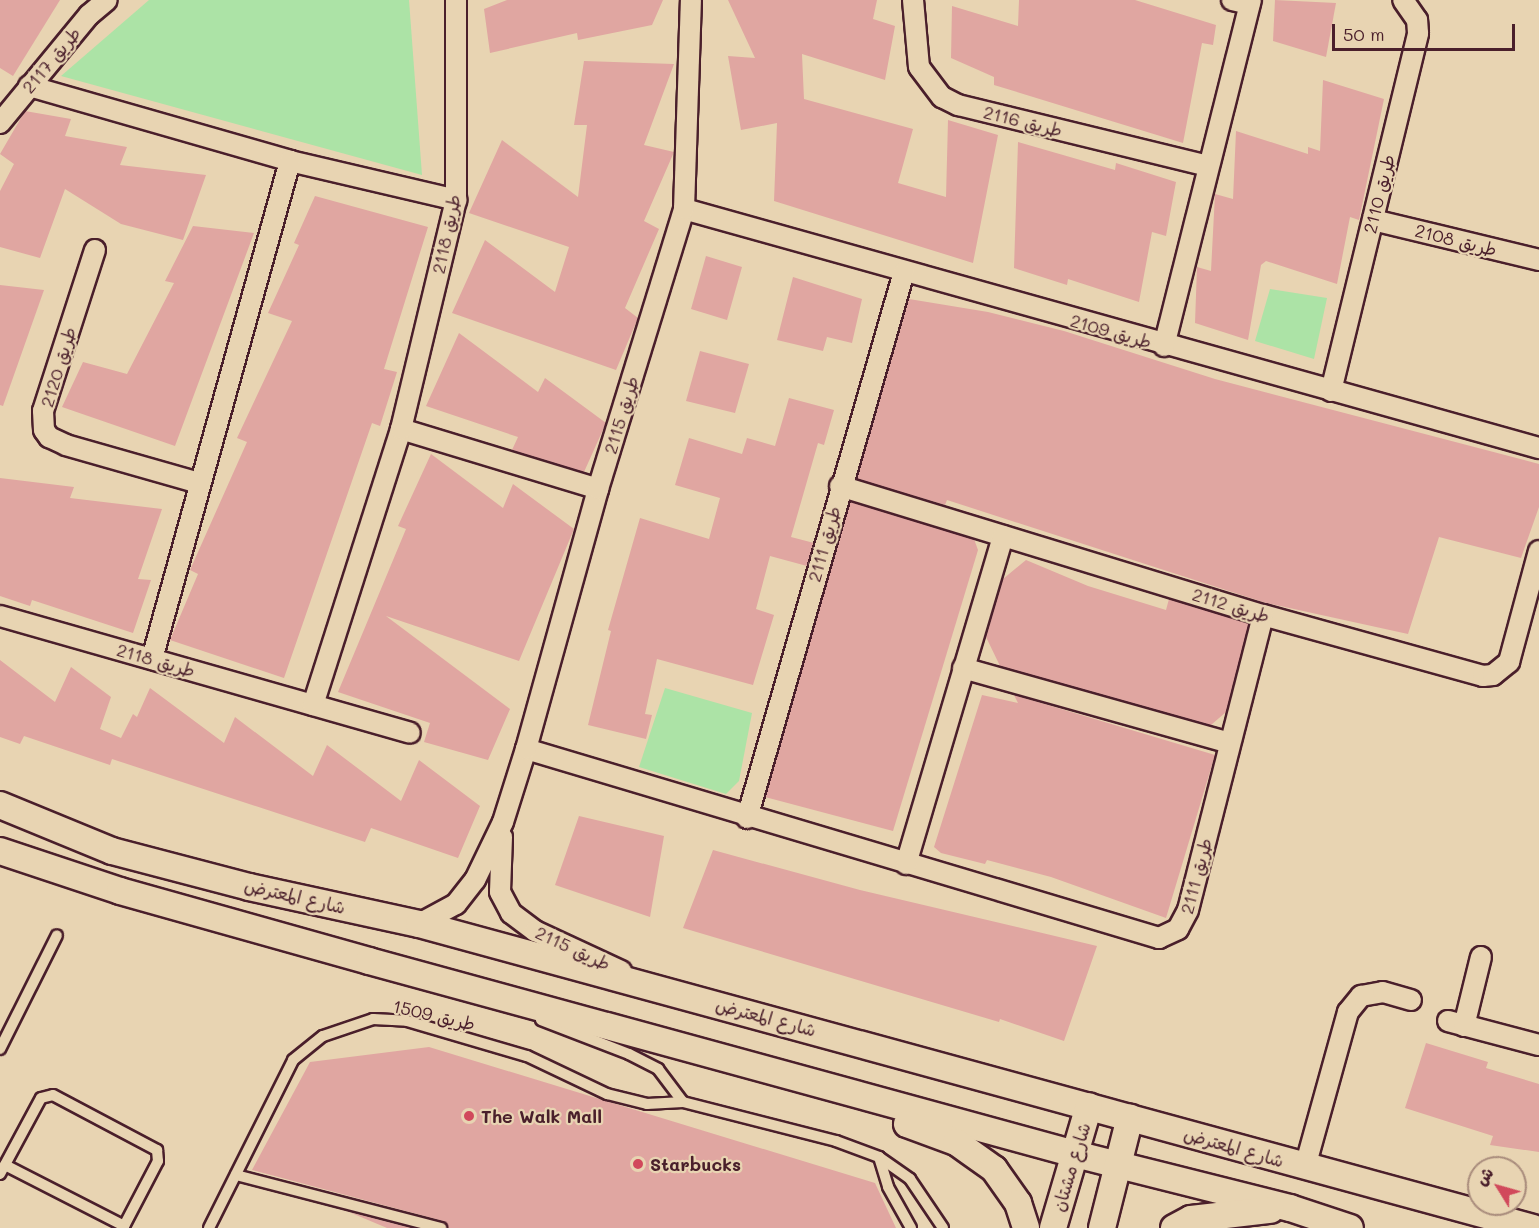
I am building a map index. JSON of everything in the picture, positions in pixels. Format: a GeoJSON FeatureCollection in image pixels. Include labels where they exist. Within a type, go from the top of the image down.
{"type":"FeatureCollection","features":[{"type":"Feature","properties":{"kind":"street","name":"طريق 2117"},"geometry":{"type":"LineString","coordinates":[[0,123],[89,15],[107,0]]}},
{"type":"Feature","properties":{"kind":"street","name":"طريق 2118"},"geometry":{"type":"LineString","coordinates":[[312,705],[402,429],[456,200],[456,0]]}},
{"type":"Feature","properties":{"kind":"street","name":"طريق 2115"},"geometry":{"type":"LineString","coordinates":[[419,924],[464,898],[503,822],[526,749],[598,489],[684,209],[691,0]]}},
{"type":"Feature","properties":{"kind":"street","name":"طريق 2116"},"geometry":{"type":"LineString","coordinates":[[913,0],[919,67],[942,97],[958,105],[1208,166]]}},
{"type":"Feature","properties":{"kind":"street","name":"طريق 2110"},"geometry":{"type":"LineString","coordinates":[[1331,391],[1418,33],[1414,14],[1403,0]]}},
{"type":"Feature","properties":{"kind":"street"},"geometry":{"type":"LineString","coordinates":[[1164,346],[1208,166],[1244,2]]}},
{"type":"Feature","properties":{"kind":"street"},"geometry":{"type":"LineString","coordinates":[[29,86],[290,161],[456,200]]}},
{"type":"Feature","properties":{"kind":"street"},"geometry":{"type":"LineString","coordinates":[[152,659],[290,161]]}},
{"type":"Feature","properties":{"kind":"street","name":"طريق 2109"},"geometry":{"type":"LineString","coordinates":[[684,209],[1164,346],[1539,448]]}},
{"type":"Feature","properties":{"kind":"street","name":"طريق 2108"},"geometry":{"type":"LineString","coordinates":[[1373,220],[1539,260]]}},
{"type":"Feature","properties":{"kind":"street","name":"طريق 2120"},"geometry":{"type":"LineString","coordinates":[[95,250],[43,411],[44,430],[49,437],[66,445],[199,483]]}},
{"type":"Feature","properties":{"kind":"street","name":"طريق 2111"},"geometry":{"type":"LineString","coordinates":[[747,818],[840,486],[904,272]]}},
{"type":"Feature","properties":{"kind":"street"},"geometry":{"type":"LineString","coordinates":[[402,429],[598,489]]}},
{"type":"Feature","properties":{"kind":"street","name":"طريق 2112"},"geometry":{"type":"LineString","coordinates":[[840,486],[1263,615],[1472,675],[1493,675],[1503,670],[1513,652],[1539,551]]}},
{"type":"Feature","properties":{"kind":"street"},"geometry":{"type":"LineString","coordinates":[[906,864],[1003,536]]}},
{"type":"Feature","properties":{"kind":"street","name":"طريق 2111"},"geometry":{"type":"LineString","coordinates":[[526,749],[747,818],[1148,937],[1169,935],[1178,929],[1188,910],[1263,615]]}},
{"type":"Feature","properties":{"kind":"street","name":"طريق 2118"},"geometry":{"type":"LineString","coordinates":[[0,616],[410,732]]}},
{"type":"Feature","properties":{"kind":"street"},"geometry":{"type":"LineString","coordinates":[[963,668],[1230,743]]}},
{"type":"Feature","properties":{"kind":"street","name":"شارع المعترض"},"geometry":{"type":"LineString","coordinates":[[0,805],[112,850],[249,887],[419,924],[1533,1228]]}},
{"type":"Feature","properties":{"kind":"street","name":"طريق 2115"},"geometry":{"type":"LineString","coordinates":[[503,822],[500,892],[511,914],[535,932],[657,988]]}},
{"type":"Feature","properties":{"kind":"street"},"geometry":{"type":"LineString","coordinates":[[0,851],[50,868],[335,952],[459,983],[1116,1165],[1290,1208],[1350,1228]]}},
{"type":"Feature","properties":{"kind":"street"},"geometry":{"type":"LineString","coordinates":[[0,871],[50,868]]}},
{"type":"Feature","properties":{"kind":"street"},"geometry":{"type":"LineString","coordinates":[[1481,957],[1456,1024],[1539,1044]]}},
{"type":"Feature","properties":{"kind":"street"},"geometry":{"type":"LineString","coordinates":[[1305,1167],[1348,1012],[1361,996],[1383,992],[1411,1000]]}},
{"type":"Feature","properties":{"kind":"street"},"geometry":{"type":"LineString","coordinates":[[809,1079],[847,1103],[940,1135],[976,1154],[1009,1187],[1026,1228]]}},
{"type":"Feature","properties":{"kind":"street","name":"شارع مشتان"},"geometry":{"type":"LineString","coordinates":[[1053,1228],[1089,1107]]}},
{"type":"Feature","properties":{"kind":"street"},"geometry":{"type":"LineString","coordinates":[[1102,1228],[1116,1165],[1130,1117]]}},
{"type":"Feature","properties":{"kind":"street"},"geometry":{"type":"LineString","coordinates":[[1431,1202],[1539,1216]]}},
{"type":"Feature","properties":{"kind":"street"},"geometry":{"type":"LineString","coordinates":[[1174,1228],[1191,1220],[1290,1208]]}},
{"type":"Feature","properties":{"kind":"lane"},"geometry":{"type":"LineString","coordinates":[[0,1049],[57,935]]}},
{"type":"Feature","properties":{"kind":"lane"},"geometry":{"type":"LineString","coordinates":[[459,983],[629,1054],[658,1070],[683,1102]]}},
{"type":"Feature","properties":{"kind":"lane","name":"طريق 1509"},"geometry":{"type":"LineString","coordinates":[[209,1228],[293,1060],[323,1036],[373,1019],[407,1021],[528,1056],[607,1094],[647,1104],[683,1102],[847,1144],[879,1157],[910,1179],[943,1228]]}},
{"type":"Feature","properties":{"kind":"lane"},"geometry":{"type":"LineString","coordinates":[[46,1095],[59,1098],[157,1150],[158,1161],[124,1227],[2,1170],[41,1098],[46,1095]]}},
{"type":"Feature","properties":{"kind":"lane"},"geometry":{"type":"LineString","coordinates":[[879,1157],[888,1186],[911,1228]]}},
{"type":"Feature","properties":{"kind":"lane"},"geometry":{"type":"LineString","coordinates":[[236,1175],[441,1228]]}},
{"type":"Feature","properties":{"kind":"green space"},"geometry":{"type":"Polygon","coordinates":[[[149,0],[409,0],[422,175],[61,76],[149,0]]]}},
{"type":"Feature","properties":{"kind":"green space"},"geometry":{"type":"Polygon","coordinates":[[[1270,289],[1327,298],[1314,359],[1255,341],[1270,289]]]}},
{"type":"Feature","properties":{"kind":"green space"},"geometry":{"type":"Polygon","coordinates":[[[665,688],[752,713],[739,781],[726,794],[639,767],[665,688]]]}},
{"type":"Feature","properties":{"kind":"building"},"geometry":{"type":"Polygon","coordinates":[[[0,0],[60,0],[13,76],[0,68],[0,0]]]}},
{"type":"Feature","properties":{"kind":"building"},"geometry":{"type":"Polygon","coordinates":[[[507,0],[663,0],[652,25],[578,40],[577,33],[490,53],[484,9],[507,0]]]}},
{"type":"Feature","properties":{"kind":"building"},"geometry":{"type":"Polygon","coordinates":[[[728,0],[877,0],[873,19],[895,26],[885,80],[802,54],[804,99],[913,129],[898,183],[946,197],[948,120],[998,135],[973,263],[774,201],[777,123],[741,130],[728,56],[755,58],[728,0]]]}},
{"type":"Feature","properties":{"kind":"building"},"geometry":{"type":"Polygon","coordinates":[[[1019,0],[1135,0],[1216,25],[1213,45],[1202,43],[1183,143],[994,85],[994,77],[951,58],[952,6],[1018,26],[1019,0]]]}},
{"type":"Feature","properties":{"kind":"building"},"geometry":{"type":"Polygon","coordinates":[[[1275,0],[1336,3],[1326,57],[1273,41],[1275,0]]]}},
{"type":"Feature","properties":{"kind":"building"},"geometry":{"type":"Polygon","coordinates":[[[584,61],[674,64],[644,145],[674,152],[644,221],[659,229],[625,308],[638,318],[616,370],[452,313],[485,240],[555,292],[569,247],[469,213],[502,140],[578,197],[587,125],[574,125],[584,61]]]}},
{"type":"Feature","properties":{"kind":"building"},"geometry":{"type":"Polygon","coordinates":[[[1323,80],[1384,99],[1359,220],[1350,217],[1337,284],[1266,261],[1261,265],[1248,340],[1195,323],[1197,267],[1211,271],[1215,194],[1233,199],[1236,131],[1308,154],[1308,147],[1320,151],[1323,80]]]}},
{"type":"Feature","properties":{"kind":"building"},"geometry":{"type":"Polygon","coordinates":[[[25,111],[71,119],[65,136],[127,147],[120,165],[206,175],[183,240],[121,224],[65,189],[40,258],[0,247],[0,191],[14,164],[0,154],[25,111]]]}},
{"type":"Feature","properties":{"kind":"building"},"geometry":{"type":"Polygon","coordinates":[[[1018,142],[1115,170],[1116,163],[1176,182],[1166,236],[1152,232],[1139,302],[1068,279],[1067,285],[1014,268],[1018,142]]]}},
{"type":"Feature","properties":{"kind":"building"},"geometry":{"type":"Polygon","coordinates":[[[315,196],[428,227],[384,369],[397,372],[380,426],[372,423],[284,678],[170,640],[198,574],[190,570],[247,442],[237,438],[292,321],[268,313],[299,245],[294,243],[315,196]]]}},
{"type":"Feature","properties":{"kind":"building"},"geometry":{"type":"Polygon","coordinates":[[[193,226],[254,233],[175,446],[62,407],[83,362],[127,374],[174,283],[165,281],[193,226]]]}},
{"type":"Feature","properties":{"kind":"building"},"geometry":{"type":"Polygon","coordinates":[[[706,256],[742,267],[727,320],[691,309],[706,256]]]}},
{"type":"Feature","properties":{"kind":"building"},"geometry":{"type":"Polygon","coordinates":[[[793,277],[862,299],[852,343],[827,337],[823,351],[777,340],[793,277]]]}},
{"type":"Feature","properties":{"kind":"building"},"geometry":{"type":"Polygon","coordinates":[[[0,285],[44,290],[3,406],[0,405],[0,285]]]}},
{"type":"Feature","properties":{"kind":"building"},"geometry":{"type":"Polygon","coordinates":[[[909,299],[988,312],[1064,331],[1215,379],[1539,464],[1539,507],[1521,558],[1439,537],[1408,634],[1266,603],[947,500],[945,505],[857,479],[909,299]]]}},
{"type":"Feature","properties":{"kind":"building"},"geometry":{"type":"Polygon","coordinates":[[[459,333],[538,392],[545,378],[606,423],[584,472],[512,450],[518,437],[426,406],[459,333]]]}},
{"type":"Feature","properties":{"kind":"building"},"geometry":{"type":"Polygon","coordinates":[[[700,351],[749,364],[735,413],[686,401],[700,351]]]}},
{"type":"Feature","properties":{"kind":"building"},"geometry":{"type":"Polygon","coordinates":[[[789,398],[834,410],[824,445],[818,443],[791,537],[814,543],[807,566],[770,556],[756,609],[774,615],[753,685],[657,659],[645,714],[652,715],[646,739],[588,725],[611,631],[608,630],[640,518],[709,539],[720,498],[675,485],[689,438],[742,454],[747,438],[775,446],[789,398]]]}},
{"type":"Feature","properties":{"kind":"building"},"geometry":{"type":"Polygon","coordinates":[[[431,454],[503,508],[513,484],[574,529],[519,661],[386,616],[510,709],[488,760],[424,742],[430,723],[338,692],[406,529],[398,526],[431,454]]]}},
{"type":"Feature","properties":{"kind":"building"},"geometry":{"type":"Polygon","coordinates":[[[0,478],[74,487],[70,498],[162,509],[138,579],[151,580],[133,633],[32,600],[30,606],[0,596],[0,478]]]}},
{"type":"Feature","properties":{"kind":"building"},"geometry":{"type":"Polygon","coordinates":[[[850,502],[974,539],[978,550],[893,831],[765,797],[850,502]]]}},
{"type":"Feature","properties":{"kind":"building"},"geometry":{"type":"Polygon","coordinates":[[[1026,560],[1088,586],[1166,610],[1169,599],[1249,623],[1226,712],[1211,725],[1000,666],[986,637],[1003,579],[1026,560]]]}},
{"type":"Feature","properties":{"kind":"building"},"geometry":{"type":"Polygon","coordinates":[[[0,660],[55,702],[71,667],[111,697],[100,729],[121,738],[133,714],[137,717],[150,688],[224,743],[235,717],[313,776],[327,745],[401,801],[419,760],[480,806],[458,858],[371,828],[365,842],[112,759],[110,765],[24,736],[20,744],[0,737],[0,660]]]}},
{"type":"Feature","properties":{"kind":"building"},"geometry":{"type":"Polygon","coordinates":[[[982,695],[1018,703],[1014,695],[1215,755],[1166,918],[1051,877],[987,860],[985,864],[941,853],[934,847],[982,695]]]}},
{"type":"Feature","properties":{"kind":"building"},"geometry":{"type":"Polygon","coordinates":[[[579,816],[664,836],[650,917],[555,885],[579,816]]]}},
{"type":"Feature","properties":{"kind":"building"},"geometry":{"type":"Polygon","coordinates":[[[713,850],[860,890],[1097,946],[1064,1041],[1000,1019],[999,1022],[683,928],[713,850]]]}},
{"type":"Feature","properties":{"kind":"building"},"geometry":{"type":"Polygon","coordinates":[[[1426,1043],[1488,1062],[1486,1068],[1539,1084],[1539,1152],[1490,1145],[1493,1136],[1405,1108],[1426,1043]]]}},
{"type":"Feature","properties":{"kind":"building","name":"The Walk Mall"},"geometry":{"type":"Polygon","coordinates":[[[429,1047],[875,1183],[896,1228],[448,1228],[443,1221],[252,1170],[310,1062],[429,1047]]]}},
{"type":"Feature","properties":{"kind":"building"},"geometry":{"type":"Polygon","coordinates":[[[349,1212],[411,1228],[387,1228],[349,1212]]]}},
{"type":"Feature","properties":{"kind":"place","name":"The Walk Mall"},"geometry":{"type":"Point","coordinates":[469,1116]}},
{"type":"Feature","properties":{"kind":"place","name":"Starbucks"},"geometry":{"type":"Point","coordinates":[638,1164]}}]}
